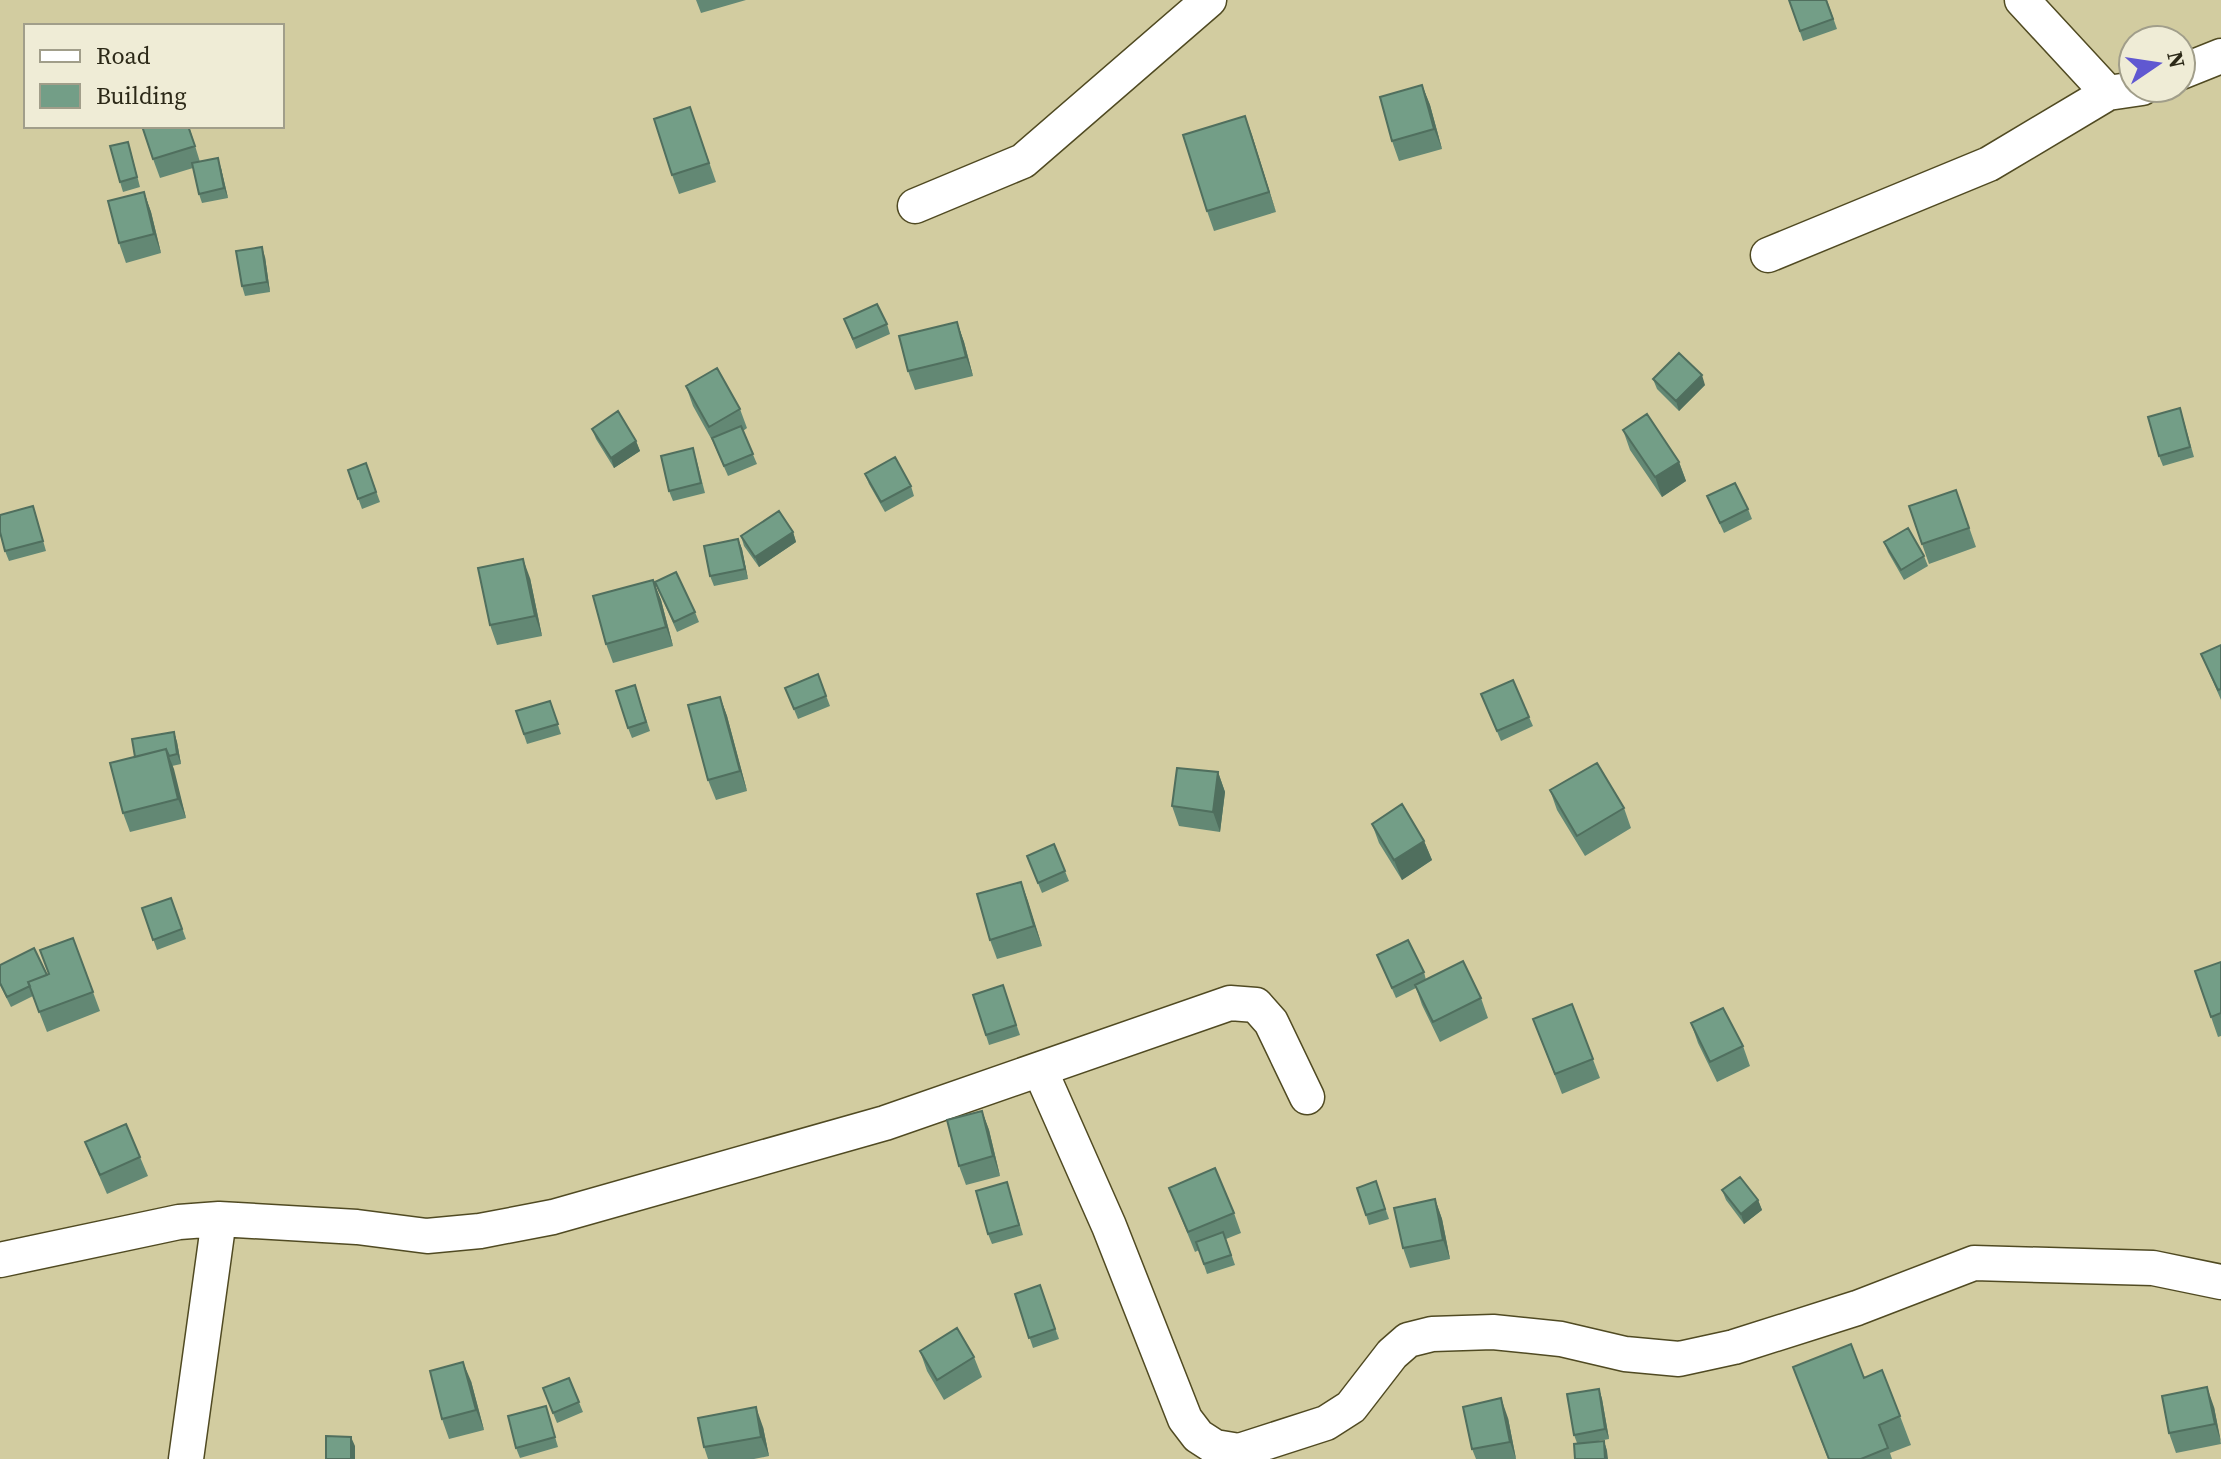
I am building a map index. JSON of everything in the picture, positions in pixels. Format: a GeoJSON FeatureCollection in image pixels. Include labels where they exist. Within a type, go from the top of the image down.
{"type":"FeatureCollection","features":[{"type":"Feature","properties":{"kind":"street"},"geometry":{"type":"LineString","coordinates":[[915,206],[1023,161],[1209,0]]}},
{"type":"Feature","properties":{"kind":"street"},"geometry":{"type":"LineString","coordinates":[[2022,0],[2108,93]]}},
{"type":"Feature","properties":{"kind":"street"},"geometry":{"type":"LineString","coordinates":[[2197,66],[2221,56]]}},
{"type":"Feature","properties":{"kind":"street"},"geometry":{"type":"LineString","coordinates":[[1768,255],[1989,164],[2108,93],[2117,92]]}},
{"type":"Feature","properties":{"kind":"street"},"geometry":{"type":"LineString","coordinates":[[0,1260],[179,1222],[219,1219],[357,1227],[427,1236],[480,1231],[553,1217],[885,1123],[1230,1003],[1256,1005],[1271,1022],[1307,1097]]}},
{"type":"Feature","properties":{"kind":"street"},"geometry":{"type":"LineString","coordinates":[[1040,1070],[1109,1226],[1185,1419],[1198,1436],[1215,1447],[1272,1452],[1351,1407],[1392,1354],[1408,1340],[1432,1334],[1493,1332],[1561,1339],[1625,1354],[1679,1359],[1734,1347],[1857,1308],[1974,1263],[2153,1268],[2221,1282]]}},
{"type":"Feature","properties":{"kind":"street"},"geometry":{"type":"LineString","coordinates":[[186,1459],[219,1219]]}},
{"type":"Feature","properties":{"kind":"building"},"geometry":{"type":"Polygon","coordinates":[[[1789,0],[1826,0],[1833,19],[1800,31],[1789,0]]]}},
{"type":"Feature","properties":{"kind":"building"},"geometry":{"type":"Polygon","coordinates":[[[1422,85],[1434,129],[1392,141],[1380,97],[1422,85]]]}},
{"type":"Feature","properties":{"kind":"building"},"geometry":{"type":"Polygon","coordinates":[[[690,107],[709,163],[672,175],[654,119],[690,107]]]}},
{"type":"Feature","properties":{"kind":"building"},"geometry":{"type":"Polygon","coordinates":[[[1245,116],[1269,192],[1207,211],[1183,135],[1245,116]]]}},
{"type":"Feature","properties":{"kind":"building"},"geometry":{"type":"Polygon","coordinates":[[[143,128],[189,128],[195,146],[153,159],[143,128]]]}},
{"type":"Feature","properties":{"kind":"building"},"geometry":{"type":"Polygon","coordinates":[[[128,142],[137,177],[120,182],[110,146],[128,142]]]}},
{"type":"Feature","properties":{"kind":"building"},"geometry":{"type":"Polygon","coordinates":[[[218,158],[224,188],[199,194],[192,163],[218,158]]]}},
{"type":"Feature","properties":{"kind":"building"},"geometry":{"type":"Polygon","coordinates":[[[144,192],[154,234],[119,243],[108,201],[144,192]]]}},
{"type":"Feature","properties":{"kind":"building"},"geometry":{"type":"Polygon","coordinates":[[[262,247],[267,282],[242,286],[236,251],[262,247]]]}},
{"type":"Feature","properties":{"kind":"building"},"geometry":{"type":"Polygon","coordinates":[[[877,304],[887,324],[853,339],[844,319],[877,304]]]}},
{"type":"Feature","properties":{"kind":"building"},"geometry":{"type":"Polygon","coordinates":[[[957,322],[966,357],[908,371],[899,336],[957,322]]]}},
{"type":"Feature","properties":{"kind":"building"},"geometry":{"type":"Polygon","coordinates":[[[1679,353],[1702,375],[1676,401],[1653,379],[1679,353]]]}},
{"type":"Feature","properties":{"kind":"building"},"geometry":{"type":"Polygon","coordinates":[[[717,368],[740,409],[709,427],[686,386],[717,368]]]}},
{"type":"Feature","properties":{"kind":"building"},"geometry":{"type":"Polygon","coordinates":[[[2180,408],[2190,447],[2159,456],[2148,417],[2180,408]]]}},
{"type":"Feature","properties":{"kind":"building"},"geometry":{"type":"Polygon","coordinates":[[[618,411],[636,441],[611,458],[592,429],[618,411]]]}},
{"type":"Feature","properties":{"kind":"building"},"geometry":{"type":"Polygon","coordinates":[[[1647,414],[1679,462],[1655,477],[1623,430],[1647,414]]]}},
{"type":"Feature","properties":{"kind":"building"},"geometry":{"type":"Polygon","coordinates":[[[741,426],[753,454],[724,466],[712,438],[741,426]]]}},
{"type":"Feature","properties":{"kind":"building"},"geometry":{"type":"Polygon","coordinates":[[[693,448],[701,483],[669,491],[661,456],[693,448]]]}},
{"type":"Feature","properties":{"kind":"building"},"geometry":{"type":"Polygon","coordinates":[[[895,457],[911,486],[881,502],[865,474],[895,457]]]}},
{"type":"Feature","properties":{"kind":"building"},"geometry":{"type":"Polygon","coordinates":[[[366,463],[376,492],[358,499],[348,470],[366,463]]]}},
{"type":"Feature","properties":{"kind":"building"},"geometry":{"type":"Polygon","coordinates":[[[1735,483],[1748,509],[1720,523],[1707,496],[1735,483]]]}},
{"type":"Feature","properties":{"kind":"building"},"geometry":{"type":"Polygon","coordinates":[[[1956,490],[1969,528],[1922,544],[1909,506],[1956,490]]]}},
{"type":"Feature","properties":{"kind":"building"},"geometry":{"type":"Polygon","coordinates":[[[33,506],[43,541],[5,551],[0,515],[33,506]]]}},
{"type":"Feature","properties":{"kind":"building"},"geometry":{"type":"Polygon","coordinates":[[[779,511],[793,532],[755,557],[741,536],[779,511]]]}},
{"type":"Feature","properties":{"kind":"building"},"geometry":{"type":"Polygon","coordinates":[[[1908,528],[1924,556],[1901,570],[1884,542],[1908,528]]]}},
{"type":"Feature","properties":{"kind":"building"},"geometry":{"type":"Polygon","coordinates":[[[738,539],[745,569],[710,576],[704,546],[738,539]]]}},
{"type":"Feature","properties":{"kind":"building"},"geometry":{"type":"Polygon","coordinates":[[[523,559],[535,616],[490,625],[478,568],[523,559]]]}},
{"type":"Feature","properties":{"kind":"building"},"geometry":{"type":"Polygon","coordinates":[[[676,572],[695,612],[674,622],[655,582],[676,572]]]}},
{"type":"Feature","properties":{"kind":"building"},"geometry":{"type":"Polygon","coordinates":[[[653,580],[666,627],[606,644],[593,596],[653,580]]]}},
{"type":"Feature","properties":{"kind":"building"},"geometry":{"type":"Polygon","coordinates":[[[2221,645],[2221,689],[2218,690],[2201,654],[2221,645]]]}},
{"type":"Feature","properties":{"kind":"building"},"geometry":{"type":"Polygon","coordinates":[[[818,674],[826,696],[794,709],[785,688],[818,674]]]}},
{"type":"Feature","properties":{"kind":"building"},"geometry":{"type":"Polygon","coordinates":[[[1513,680],[1529,717],[1497,731],[1481,694],[1513,680]]]}},
{"type":"Feature","properties":{"kind":"building"},"geometry":{"type":"Polygon","coordinates":[[[635,685],[646,722],[628,728],[616,691],[635,685]]]}},
{"type":"Feature","properties":{"kind":"building"},"geometry":{"type":"Polygon","coordinates":[[[720,697],[740,771],[708,780],[688,705],[720,697]]]}},
{"type":"Feature","properties":{"kind":"building"},"geometry":{"type":"Polygon","coordinates":[[[550,701],[558,724],[524,734],[516,711],[550,701]]]}},
{"type":"Feature","properties":{"kind":"building"},"geometry":{"type":"Polygon","coordinates":[[[174,732],[177,754],[169,756],[166,749],[135,757],[132,739],[174,732]]]}},
{"type":"Feature","properties":{"kind":"building"},"geometry":{"type":"Polygon","coordinates":[[[166,749],[178,799],[123,813],[110,763],[166,749]]]}},
{"type":"Feature","properties":{"kind":"building"},"geometry":{"type":"Polygon","coordinates":[[[1597,763],[1624,808],[1577,836],[1550,790],[1597,763]]]}},
{"type":"Feature","properties":{"kind":"building"},"geometry":{"type":"Polygon","coordinates":[[[1177,768],[1218,772],[1213,812],[1172,806],[1177,768]]]}},
{"type":"Feature","properties":{"kind":"building"},"geometry":{"type":"Polygon","coordinates":[[[1402,804],[1424,841],[1394,860],[1372,824],[1402,804]]]}},
{"type":"Feature","properties":{"kind":"building"},"geometry":{"type":"Polygon","coordinates":[[[1054,844],[1065,871],[1038,883],[1027,856],[1054,844]]]}},
{"type":"Feature","properties":{"kind":"building"},"geometry":{"type":"Polygon","coordinates":[[[1021,882],[1034,926],[990,940],[977,894],[1021,882]]]}},
{"type":"Feature","properties":{"kind":"building"},"geometry":{"type":"Polygon","coordinates":[[[171,898],[182,929],[153,940],[142,908],[171,898]]]}},
{"type":"Feature","properties":{"kind":"building"},"geometry":{"type":"Polygon","coordinates":[[[73,938],[93,992],[39,1012],[28,982],[49,974],[40,950],[73,938]]]}},
{"type":"Feature","properties":{"kind":"building"},"geometry":{"type":"Polygon","coordinates":[[[1408,940],[1424,972],[1392,988],[1377,955],[1408,940]]]}},
{"type":"Feature","properties":{"kind":"building"},"geometry":{"type":"Polygon","coordinates":[[[34,948],[47,975],[28,982],[30,986],[7,997],[0,983],[0,965],[34,948]]]}},
{"type":"Feature","properties":{"kind":"building"},"geometry":{"type":"Polygon","coordinates":[[[1463,961],[1481,998],[1433,1022],[1415,985],[1463,961]]]}},
{"type":"Feature","properties":{"kind":"building"},"geometry":{"type":"Polygon","coordinates":[[[2221,962],[2221,1013],[2211,1017],[2195,971],[2221,962]]]}},
{"type":"Feature","properties":{"kind":"building"},"geometry":{"type":"Polygon","coordinates":[[[1003,985],[1016,1025],[986,1035],[973,995],[1003,985]]]}},
{"type":"Feature","properties":{"kind":"building"},"geometry":{"type":"Polygon","coordinates":[[[1572,1004],[1593,1059],[1555,1074],[1533,1019],[1572,1004]]]}},
{"type":"Feature","properties":{"kind":"building"},"geometry":{"type":"Polygon","coordinates":[[[1723,1008],[1743,1046],[1710,1062],[1691,1023],[1723,1008]]]}},
{"type":"Feature","properties":{"kind":"building"},"geometry":{"type":"Polygon","coordinates":[[[982,1111],[993,1156],[959,1166],[947,1120],[982,1111]]]}},
{"type":"Feature","properties":{"kind":"building"},"geometry":{"type":"Polygon","coordinates":[[[126,1124],[140,1157],[100,1175],[85,1142],[126,1124]]]}},
{"type":"Feature","properties":{"kind":"building"},"geometry":{"type":"Polygon","coordinates":[[[1215,1168],[1234,1213],[1188,1232],[1169,1188],[1215,1168]]]}},
{"type":"Feature","properties":{"kind":"building"},"geometry":{"type":"Polygon","coordinates":[[[1740,1177],[1758,1200],[1741,1214],[1722,1190],[1740,1177]]]}},
{"type":"Feature","properties":{"kind":"building"},"geometry":{"type":"Polygon","coordinates":[[[1376,1181],[1385,1209],[1366,1215],[1357,1188],[1376,1181]]]}},
{"type":"Feature","properties":{"kind":"building"},"geometry":{"type":"Polygon","coordinates":[[[1007,1182],[1019,1225],[988,1234],[976,1191],[1007,1182]]]}},
{"type":"Feature","properties":{"kind":"building"},"geometry":{"type":"Polygon","coordinates":[[[1435,1199],[1443,1240],[1403,1248],[1394,1208],[1435,1199]]]}},
{"type":"Feature","properties":{"kind":"building"},"geometry":{"type":"Polygon","coordinates":[[[1223,1232],[1231,1255],[1204,1264],[1196,1242],[1223,1232]]]}},
{"type":"Feature","properties":{"kind":"building"},"geometry":{"type":"Polygon","coordinates":[[[1040,1285],[1055,1329],[1029,1338],[1015,1294],[1040,1285]]]}},
{"type":"Feature","properties":{"kind":"building"},"geometry":{"type":"Polygon","coordinates":[[[957,1328],[974,1357],[937,1380],[920,1351],[957,1328]]]}},
{"type":"Feature","properties":{"kind":"building"},"geometry":{"type":"Polygon","coordinates":[[[1851,1344],[1864,1378],[1882,1370],[1900,1416],[1879,1425],[1888,1448],[1861,1459],[1829,1459],[1793,1367],[1851,1344]]]}},
{"type":"Feature","properties":{"kind":"building"},"geometry":{"type":"Polygon","coordinates":[[[463,1362],[476,1410],[442,1419],[430,1371],[463,1362]]]}},
{"type":"Feature","properties":{"kind":"building"},"geometry":{"type":"Polygon","coordinates":[[[569,1378],[579,1402],[553,1413],[543,1388],[569,1378]]]}},
{"type":"Feature","properties":{"kind":"building"},"geometry":{"type":"Polygon","coordinates":[[[2207,1387],[2215,1424],[2169,1433],[2162,1396],[2207,1387]]]}},
{"type":"Feature","properties":{"kind":"building"},"geometry":{"type":"Polygon","coordinates":[[[1599,1389],[1605,1429],[1574,1435],[1567,1394],[1599,1389]]]}},
{"type":"Feature","properties":{"kind":"building"},"geometry":{"type":"Polygon","coordinates":[[[1501,1398],[1510,1442],[1472,1449],[1463,1407],[1501,1398]]]}},
{"type":"Feature","properties":{"kind":"building"},"geometry":{"type":"Polygon","coordinates":[[[546,1406],[555,1437],[516,1448],[508,1416],[546,1406]]]}},
{"type":"Feature","properties":{"kind":"building"},"geometry":{"type":"Polygon","coordinates":[[[756,1407],[761,1437],[704,1447],[698,1418],[756,1407]]]}},
{"type":"Feature","properties":{"kind":"building"},"geometry":{"type":"Polygon","coordinates":[[[326,1436],[351,1437],[351,1459],[326,1459],[326,1436]]]}},
{"type":"Feature","properties":{"kind":"building"},"geometry":{"type":"Polygon","coordinates":[[[1604,1441],[1605,1459],[1575,1459],[1574,1444],[1604,1441]]]}}]}
